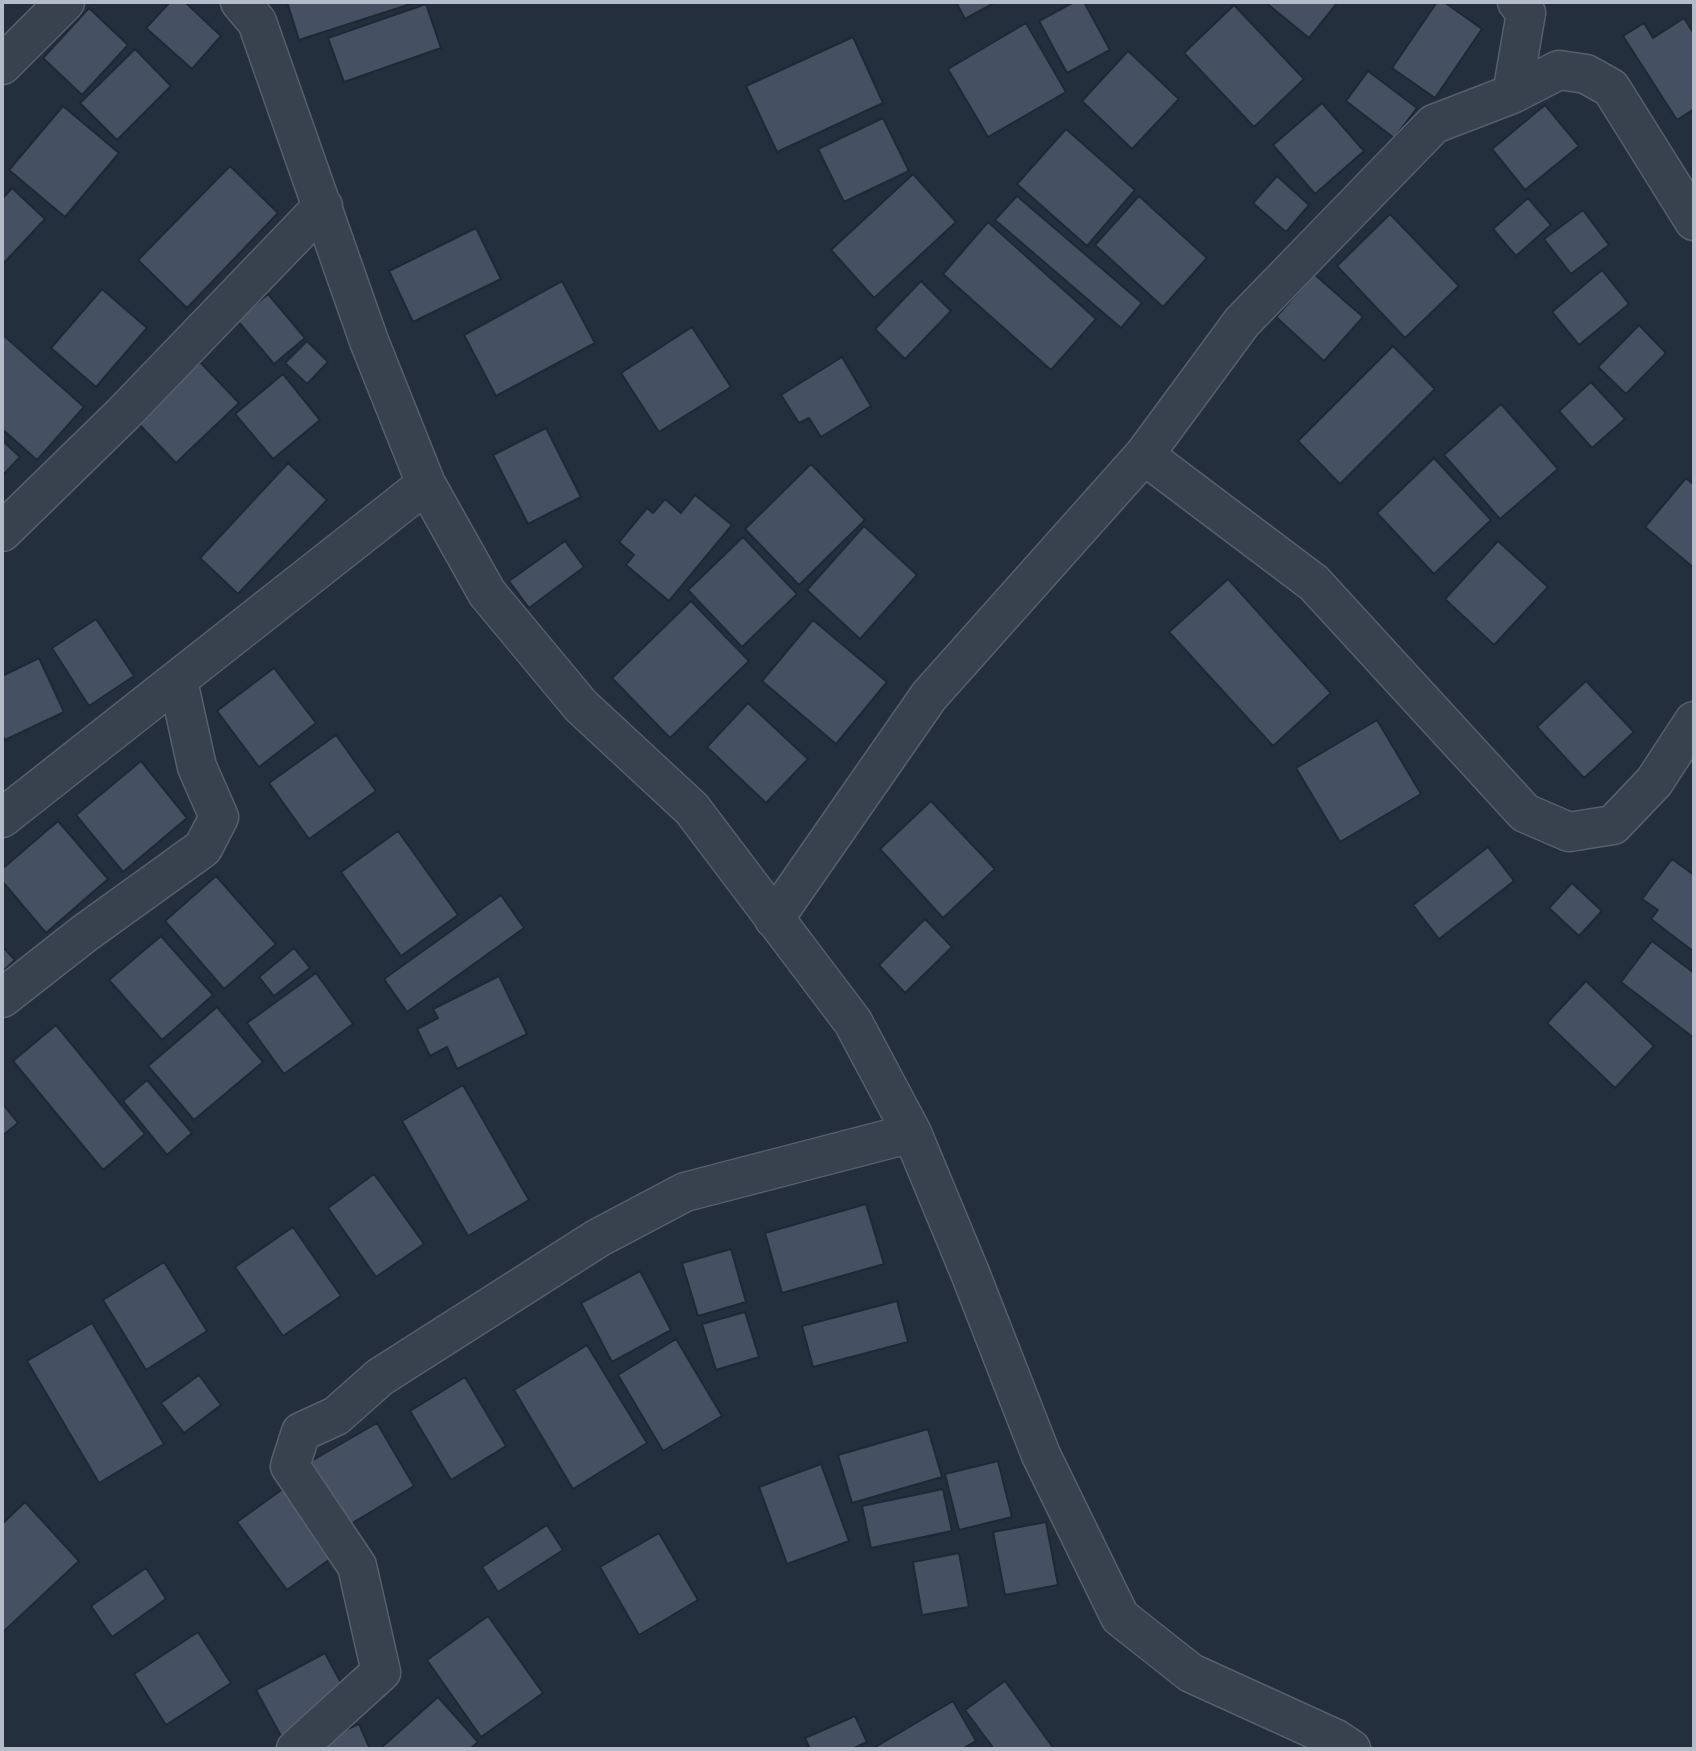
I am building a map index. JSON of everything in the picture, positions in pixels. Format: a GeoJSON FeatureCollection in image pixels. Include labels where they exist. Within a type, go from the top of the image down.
{"type":"FeatureCollection","features":[{"type":"Feature","properties":{"kind":"street"},"geometry":{"type":"LineString","coordinates":[[2,65],[65,2]]}},
{"type":"Feature","properties":{"kind":"street"},"geometry":{"type":"LineString","coordinates":[[240,2],[257,22],[369,341],[426,484],[487,593],[581,706],[692,809],[853,1022],[912,1133],[1041,1455],[1120,1617],[1191,1673],[1336,1739],[1351,1749]]}},
{"type":"Feature","properties":{"kind":"street"},"geometry":{"type":"LineString","coordinates":[[1512,94],[1526,13],[1517,2]]}},
{"type":"Feature","properties":{"kind":"street"},"geometry":{"type":"LineString","coordinates":[[774,919],[929,696],[1144,455],[1242,322],[1434,124],[1512,94],[1559,70],[1586,74],[1611,88],[1694,221]]}},
{"type":"Feature","properties":{"kind":"street"},"geometry":{"type":"LineString","coordinates":[[2,532],[123,414],[323,206]]}},
{"type":"Feature","properties":{"kind":"street"},"geometry":{"type":"LineString","coordinates":[[1144,455],[1314,583],[1525,813],[1569,832],[1613,825],[1654,782],[1694,721]]}},
{"type":"Feature","properties":{"kind":"street"},"geometry":{"type":"LineString","coordinates":[[2,818],[426,484]]}},
{"type":"Feature","properties":{"kind":"street"},"geometry":{"type":"LineString","coordinates":[[2,998],[85,933],[203,848],[219,817],[197,767],[178,681]]}},
{"type":"Feature","properties":{"kind":"street"},"geometry":{"type":"LineString","coordinates":[[296,1749],[381,1672],[357,1566],[290,1466],[301,1432],[336,1416],[380,1377],[598,1238],[685,1192],[912,1133]]}},
{"type":"Feature","properties":{"kind":"building"},"geometry":{"type":"Polygon","coordinates":[[[170,2],[185,2],[221,36],[192,69],[146,28],[170,2]]]}},
{"type":"Feature","properties":{"kind":"building"},"geometry":{"type":"Polygon","coordinates":[[[287,2],[417,2],[299,40],[287,2]]]}},
{"type":"Feature","properties":{"kind":"building"},"geometry":{"type":"Polygon","coordinates":[[[956,2],[996,2],[965,19],[956,2]]]}},
{"type":"Feature","properties":{"kind":"building"},"geometry":{"type":"Polygon","coordinates":[[[1074,2],[1084,2],[1110,50],[1067,73],[1039,21],[1074,2]]]}},
{"type":"Feature","properties":{"kind":"building"},"geometry":{"type":"Polygon","coordinates":[[[1265,2],[1338,2],[1309,38],[1265,2]]]}},
{"type":"Feature","properties":{"kind":"building"},"geometry":{"type":"Polygon","coordinates":[[[1437,2],[1444,2],[1482,29],[1435,98],[1392,68],[1437,2]]]}},
{"type":"Feature","properties":{"kind":"building"},"geometry":{"type":"Polygon","coordinates":[[[426,4],[441,48],[344,82],[328,38],[426,4]]]}},
{"type":"Feature","properties":{"kind":"building"},"geometry":{"type":"Polygon","coordinates":[[[1234,5],[1304,79],[1254,127],[1184,53],[1234,5]]]}},
{"type":"Feature","properties":{"kind":"building"},"geometry":{"type":"Polygon","coordinates":[[[89,8],[128,45],[82,95],[43,58],[89,8]]]}},
{"type":"Feature","properties":{"kind":"building"},"geometry":{"type":"Polygon","coordinates":[[[1684,18],[1694,34],[1694,109],[1677,120],[1623,36],[1644,23],[1653,38],[1684,18]]]}},
{"type":"Feature","properties":{"kind":"building"},"geometry":{"type":"Polygon","coordinates":[[[1026,23],[1066,92],[988,137],[948,69],[1026,23]]]}},
{"type":"Feature","properties":{"kind":"building"},"geometry":{"type":"Polygon","coordinates":[[[853,37],[883,103],[777,152],[746,86],[853,37]]]}},
{"type":"Feature","properties":{"kind":"building"},"geometry":{"type":"Polygon","coordinates":[[[135,49],[171,86],[117,140],[80,103],[135,49]]]}},
{"type":"Feature","properties":{"kind":"building"},"geometry":{"type":"Polygon","coordinates":[[[1128,51],[1179,99],[1132,149],[1082,101],[1128,51]]]}},
{"type":"Feature","properties":{"kind":"building"},"geometry":{"type":"Polygon","coordinates":[[[1368,71],[1417,108],[1394,138],[1346,101],[1368,71]]]}},
{"type":"Feature","properties":{"kind":"building"},"geometry":{"type":"Polygon","coordinates":[[[1322,103],[1364,151],[1315,194],[1273,145],[1322,103]]]}},
{"type":"Feature","properties":{"kind":"building"},"geometry":{"type":"Polygon","coordinates":[[[1545,105],[1579,146],[1525,190],[1492,149],[1545,105]]]}},
{"type":"Feature","properties":{"kind":"building"},"geometry":{"type":"Polygon","coordinates":[[[63,106],[119,153],[65,217],[9,170],[63,106]]]}},
{"type":"Feature","properties":{"kind":"building"},"geometry":{"type":"Polygon","coordinates":[[[883,118],[909,171],[844,202],[818,149],[883,118]]]}},
{"type":"Feature","properties":{"kind":"building"},"geometry":{"type":"Polygon","coordinates":[[[1066,129],[1135,190],[1087,246],[1017,184],[1066,129]]]}},
{"type":"Feature","properties":{"kind":"building"},"geometry":{"type":"Polygon","coordinates":[[[230,166],[278,213],[187,308],[138,260],[230,166]]]}},
{"type":"Feature","properties":{"kind":"building"},"geometry":{"type":"Polygon","coordinates":[[[913,174],[956,222],[874,298],[831,250],[913,174]]]}},
{"type":"Feature","properties":{"kind":"building"},"geometry":{"type":"Polygon","coordinates":[[[1277,176],[1309,205],[1286,232],[1253,203],[1277,176]]]}},
{"type":"Feature","properties":{"kind":"building"},"geometry":{"type":"Polygon","coordinates":[[[12,188],[45,219],[2,265],[2,199],[12,188]]]}},
{"type":"Feature","properties":{"kind":"building"},"geometry":{"type":"Polygon","coordinates":[[[1017,196],[1142,303],[1121,328],[995,220],[1017,196]]]}},
{"type":"Feature","properties":{"kind":"building"},"geometry":{"type":"Polygon","coordinates":[[[1139,196],[1207,258],[1163,307],[1095,245],[1139,196]]]}},
{"type":"Feature","properties":{"kind":"building"},"geometry":{"type":"Polygon","coordinates":[[[1528,198],[1551,225],[1516,256],[1493,229],[1528,198]]]}},
{"type":"Feature","properties":{"kind":"building"},"geometry":{"type":"Polygon","coordinates":[[[1583,210],[1609,245],[1571,274],[1544,239],[1583,210]]]}},
{"type":"Feature","properties":{"kind":"building"},"geometry":{"type":"Polygon","coordinates":[[[1390,214],[1459,286],[1405,338],[1337,266],[1390,214]]]}},
{"type":"Feature","properties":{"kind":"building"},"geometry":{"type":"Polygon","coordinates":[[[988,222],[1096,319],[1051,370],[943,274],[988,222]]]}},
{"type":"Feature","properties":{"kind":"building"},"geometry":{"type":"Polygon","coordinates":[[[476,228],[501,279],[413,322],[389,271],[476,228]]]}},
{"type":"Feature","properties":{"kind":"building"},"geometry":{"type":"Polygon","coordinates":[[[1602,270],[1629,304],[1579,345],[1552,312],[1602,270]]]}},
{"type":"Feature","properties":{"kind":"building"},"geometry":{"type":"Polygon","coordinates":[[[1314,274],[1363,317],[1324,361],[1276,317],[1314,274]]]}},
{"type":"Feature","properties":{"kind":"building"},"geometry":{"type":"Polygon","coordinates":[[[562,281],[595,343],[496,396],[464,335],[562,281]]]}},
{"type":"Feature","properties":{"kind":"building"},"geometry":{"type":"Polygon","coordinates":[[[921,281],[951,311],[905,359],[875,329],[921,281]]]}},
{"type":"Feature","properties":{"kind":"building"},"geometry":{"type":"Polygon","coordinates":[[[102,289],[147,328],[96,387],[51,348],[102,289]]]}},
{"type":"Feature","properties":{"kind":"building"},"geometry":{"type":"Polygon","coordinates":[[[268,294],[305,338],[274,364],[237,320],[268,294]]]}},
{"type":"Feature","properties":{"kind":"building"},"geometry":{"type":"Polygon","coordinates":[[[1639,325],[1666,353],[1626,394],[1598,367],[1639,325]]]}},
{"type":"Feature","properties":{"kind":"building"},"geometry":{"type":"Polygon","coordinates":[[[692,327],[731,387],[659,432],[621,373],[692,327]]]}},
{"type":"Feature","properties":{"kind":"building"},"geometry":{"type":"Polygon","coordinates":[[[2,334],[84,407],[37,460],[2,429],[2,334]]]}},
{"type":"Feature","properties":{"kind":"building"},"geometry":{"type":"Polygon","coordinates":[[[307,341],[328,362],[307,384],[285,363],[307,341]]]}},
{"type":"Feature","properties":{"kind":"building"},"geometry":{"type":"Polygon","coordinates":[[[1393,346],[1435,389],[1340,484],[1298,441],[1393,346]]]}},
{"type":"Feature","properties":{"kind":"building"},"geometry":{"type":"Polygon","coordinates":[[[842,357],[871,406],[821,437],[809,418],[799,423],[781,395],[842,357]]]}},
{"type":"Feature","properties":{"kind":"building"},"geometry":{"type":"Polygon","coordinates":[[[200,362],[239,403],[176,463],[138,423],[200,362]]]}},
{"type":"Feature","properties":{"kind":"building"},"geometry":{"type":"Polygon","coordinates":[[[283,374],[320,420],[273,459],[235,414],[283,374]]]}},
{"type":"Feature","properties":{"kind":"building"},"geometry":{"type":"Polygon","coordinates":[[[1591,382],[1625,419],[1592,448],[1559,411],[1591,382]]]}},
{"type":"Feature","properties":{"kind":"building"},"geometry":{"type":"Polygon","coordinates":[[[1501,404],[1558,469],[1500,519],[1444,455],[1501,404]]]}},
{"type":"Feature","properties":{"kind":"building"},"geometry":{"type":"Polygon","coordinates":[[[546,428],[581,497],[528,524],[493,455],[546,428]]]}},
{"type":"Feature","properties":{"kind":"building"},"geometry":{"type":"Polygon","coordinates":[[[2,440],[20,457],[2,476],[2,440]]]}},
{"type":"Feature","properties":{"kind":"building"},"geometry":{"type":"Polygon","coordinates":[[[1434,458],[1491,520],[1434,574],[1377,513],[1434,458]]]}},
{"type":"Feature","properties":{"kind":"building"},"geometry":{"type":"Polygon","coordinates":[[[288,463],[327,500],[238,594],[200,558],[288,463]]]}},
{"type":"Feature","properties":{"kind":"building"},"geometry":{"type":"Polygon","coordinates":[[[811,464],[865,520],[799,585],[745,529],[811,464]]]}},
{"type":"Feature","properties":{"kind":"building"},"geometry":{"type":"Polygon","coordinates":[[[1686,478],[1694,485],[1694,568],[1645,527],[1686,478]]]}},
{"type":"Feature","properties":{"kind":"building"},"geometry":{"type":"Polygon","coordinates":[[[695,495],[732,525],[669,601],[626,565],[634,555],[619,542],[647,508],[653,513],[665,499],[681,513],[695,495]]]}},
{"type":"Feature","properties":{"kind":"building"},"geometry":{"type":"Polygon","coordinates":[[[864,526],[917,575],[860,639],[807,590],[864,526]]]}},
{"type":"Feature","properties":{"kind":"building"},"geometry":{"type":"Polygon","coordinates":[[[743,537],[797,594],[742,647],[688,590],[743,537]]]}},
{"type":"Feature","properties":{"kind":"building"},"geometry":{"type":"Polygon","coordinates":[[[565,541],[584,567],[529,608],[509,581],[565,541]]]}},
{"type":"Feature","properties":{"kind":"building"},"geometry":{"type":"Polygon","coordinates":[[[1498,541],[1548,587],[1494,645],[1445,599],[1498,541]]]}},
{"type":"Feature","properties":{"kind":"building"},"geometry":{"type":"Polygon","coordinates":[[[1228,579],[1331,693],[1273,746],[1169,632],[1228,579]]]}},
{"type":"Feature","properties":{"kind":"building"},"geometry":{"type":"Polygon","coordinates":[[[691,601],[749,661],[670,738],[612,678],[691,601]]]}},
{"type":"Feature","properties":{"kind":"building"},"geometry":{"type":"Polygon","coordinates":[[[96,619],[134,676],[89,706],[52,648],[96,619]]]}},
{"type":"Feature","properties":{"kind":"building"},"geometry":{"type":"Polygon","coordinates":[[[813,620],[887,682],[836,744],[762,681],[813,620]]]}},
{"type":"Feature","properties":{"kind":"building"},"geometry":{"type":"Polygon","coordinates":[[[39,658],[64,712],[5,740],[2,735],[2,676],[39,658]]]}},
{"type":"Feature","properties":{"kind":"building"},"geometry":{"type":"Polygon","coordinates":[[[274,668],[316,723],[259,767],[217,711],[274,668]]]}},
{"type":"Feature","properties":{"kind":"building"},"geometry":{"type":"Polygon","coordinates":[[[1586,681],[1634,732],[1584,778],[1537,727],[1586,681]]]}},
{"type":"Feature","properties":{"kind":"building"},"geometry":{"type":"Polygon","coordinates":[[[748,703],[808,759],[766,803],[707,747],[748,703]]]}},
{"type":"Feature","properties":{"kind":"building"},"geometry":{"type":"Polygon","coordinates":[[[1377,720],[1421,794],[1340,842],[1296,768],[1377,720]]]}},
{"type":"Feature","properties":{"kind":"building"},"geometry":{"type":"Polygon","coordinates":[[[336,735],[376,791],[309,839],[269,783],[336,735]]]}},
{"type":"Feature","properties":{"kind":"building"},"geometry":{"type":"Polygon","coordinates":[[[141,761],[187,818],[123,872],[76,815],[141,761]]]}},
{"type":"Feature","properties":{"kind":"building"},"geometry":{"type":"Polygon","coordinates":[[[931,801],[995,869],[943,918],[880,849],[931,801]]]}},
{"type":"Feature","properties":{"kind":"building"},"geometry":{"type":"Polygon","coordinates":[[[58,821],[108,879],[46,933],[2,881],[2,869],[58,821]]]}},
{"type":"Feature","properties":{"kind":"building"},"geometry":{"type":"Polygon","coordinates":[[[398,831],[458,915],[401,956],[341,872],[398,831]]]}},
{"type":"Feature","properties":{"kind":"building"},"geometry":{"type":"Polygon","coordinates":[[[1488,847],[1514,881],[1439,939],[1413,905],[1488,847]]]}},
{"type":"Feature","properties":{"kind":"building"},"geometry":{"type":"Polygon","coordinates":[[[1672,859],[1694,875],[1694,952],[1651,919],[1658,910],[1642,899],[1672,859]]]}},
{"type":"Feature","properties":{"kind":"building"},"geometry":{"type":"Polygon","coordinates":[[[216,876],[276,944],[224,989],[165,921],[216,876]]]}},
{"type":"Feature","properties":{"kind":"building"},"geometry":{"type":"Polygon","coordinates":[[[1572,883],[1602,911],[1579,936],[1549,908],[1572,883]]]}},
{"type":"Feature","properties":{"kind":"building"},"geometry":{"type":"Polygon","coordinates":[[[501,895],[524,928],[407,1012],[384,979],[501,895]]]}},
{"type":"Feature","properties":{"kind":"building"},"geometry":{"type":"Polygon","coordinates":[[[925,919],[952,947],[905,993],[879,965],[925,919]]]}},
{"type":"Feature","properties":{"kind":"building"},"geometry":{"type":"Polygon","coordinates":[[[161,936],[213,995],[162,1040],[109,980],[161,936]]]}},
{"type":"Feature","properties":{"kind":"building"},"geometry":{"type":"Polygon","coordinates":[[[1652,941],[1694,973],[1694,1038],[1621,982],[1652,941]]]}},
{"type":"Feature","properties":{"kind":"building"},"geometry":{"type":"Polygon","coordinates":[[[2,946],[15,960],[2,972],[2,946]]]}},
{"type":"Feature","properties":{"kind":"building"},"geometry":{"type":"Polygon","coordinates":[[[294,948],[310,968],[274,996],[259,977],[294,948]]]}},
{"type":"Feature","properties":{"kind":"building"},"geometry":{"type":"Polygon","coordinates":[[[316,973],[353,1024],[284,1074],[247,1023],[316,973]]]}},
{"type":"Feature","properties":{"kind":"building"},"geometry":{"type":"Polygon","coordinates":[[[499,976],[527,1034],[457,1069],[447,1047],[430,1056],[417,1029],[438,1018],[433,1009],[499,976]]]}},
{"type":"Feature","properties":{"kind":"building"},"geometry":{"type":"Polygon","coordinates":[[[1586,981],[1654,1046],[1615,1088],[1547,1023],[1586,981]]]}},
{"type":"Feature","properties":{"kind":"building"},"geometry":{"type":"Polygon","coordinates":[[[217,1007],[263,1062],[194,1120],[148,1066],[217,1007]]]}},
{"type":"Feature","properties":{"kind":"building"},"geometry":{"type":"Polygon","coordinates":[[[56,1025],[145,1134],[103,1170],[13,1061],[56,1025]]]}},
{"type":"Feature","properties":{"kind":"building"},"geometry":{"type":"Polygon","coordinates":[[[147,1080],[192,1133],[167,1155],[123,1101],[147,1080]]]}},
{"type":"Feature","properties":{"kind":"building"},"geometry":{"type":"Polygon","coordinates":[[[463,1085],[529,1200],[468,1236],[402,1121],[463,1085]]]}},
{"type":"Feature","properties":{"kind":"building"},"geometry":{"type":"Polygon","coordinates":[[[2,1103],[18,1123],[2,1136],[2,1103]]]}},
{"type":"Feature","properties":{"kind":"building"},"geometry":{"type":"Polygon","coordinates":[[[374,1174],[424,1244],[376,1277],[328,1208],[374,1174]]]}},
{"type":"Feature","properties":{"kind":"building"},"geometry":{"type":"Polygon","coordinates":[[[866,1204],[884,1264],[782,1293],[765,1233],[866,1204]]]}},
{"type":"Feature","properties":{"kind":"building"},"geometry":{"type":"Polygon","coordinates":[[[293,1227],[341,1296],[283,1336],[235,1267],[293,1227]]]}},
{"type":"Feature","properties":{"kind":"building"},"geometry":{"type":"Polygon","coordinates":[[[731,1249],[746,1302],[698,1316],[682,1263],[731,1249]]]}},
{"type":"Feature","properties":{"kind":"building"},"geometry":{"type":"Polygon","coordinates":[[[164,1262],[207,1331],[146,1370],[103,1300],[164,1262]]]}},
{"type":"Feature","properties":{"kind":"building"},"geometry":{"type":"Polygon","coordinates":[[[640,1271],[671,1330],[612,1362],[581,1303],[640,1271]]]}},
{"type":"Feature","properties":{"kind":"building"},"geometry":{"type":"Polygon","coordinates":[[[897,1301],[908,1342],[813,1367],[802,1326],[897,1301]]]}},
{"type":"Feature","properties":{"kind":"building"},"geometry":{"type":"Polygon","coordinates":[[[745,1312],[759,1357],[716,1370],[702,1324],[745,1312]]]}},
{"type":"Feature","properties":{"kind":"building"},"geometry":{"type":"Polygon","coordinates":[[[92,1323],[164,1444],[99,1483],[27,1361],[92,1323]]]}},
{"type":"Feature","properties":{"kind":"building"},"geometry":{"type":"Polygon","coordinates":[[[676,1339],[722,1416],[663,1451],[618,1375],[676,1339]]]}},
{"type":"Feature","properties":{"kind":"building"},"geometry":{"type":"Polygon","coordinates":[[[587,1345],[647,1443],[573,1489],[514,1390],[587,1345]]]}},
{"type":"Feature","properties":{"kind":"building"},"geometry":{"type":"Polygon","coordinates":[[[199,1375],[221,1405],[184,1433],[161,1403],[199,1375]]]}},
{"type":"Feature","properties":{"kind":"building"},"geometry":{"type":"Polygon","coordinates":[[[465,1377],[506,1446],[451,1480],[410,1411],[465,1377]]]}},
{"type":"Feature","properties":{"kind":"building"},"geometry":{"type":"Polygon","coordinates":[[[377,1423],[414,1486],[344,1528],[306,1464],[377,1423]]]}},
{"type":"Feature","properties":{"kind":"building"},"geometry":{"type":"Polygon","coordinates":[[[928,1429],[942,1477],[852,1503],[838,1455],[928,1429]]]}},
{"type":"Feature","properties":{"kind":"building"},"geometry":{"type":"Polygon","coordinates":[[[998,1461],[1012,1517],[959,1530],[945,1474],[998,1461]]]}},
{"type":"Feature","properties":{"kind":"building"},"geometry":{"type":"Polygon","coordinates":[[[821,1464],[849,1541],[787,1564],[759,1487],[821,1464]]]}},
{"type":"Feature","properties":{"kind":"building"},"geometry":{"type":"Polygon","coordinates":[[[287,1486],[337,1554],[287,1590],[237,1522],[287,1486]]]}},
{"type":"Feature","properties":{"kind":"building"},"geometry":{"type":"Polygon","coordinates":[[[943,1489],[952,1531],[871,1548],[862,1506],[943,1489]]]}},
{"type":"Feature","properties":{"kind":"building"},"geometry":{"type":"Polygon","coordinates":[[[25,1502],[79,1561],[2,1633],[2,1524],[25,1502]]]}},
{"type":"Feature","properties":{"kind":"building"},"geometry":{"type":"Polygon","coordinates":[[[1046,1522],[1058,1585],[1005,1595],[993,1532],[1046,1522]]]}},
{"type":"Feature","properties":{"kind":"building"},"geometry":{"type":"Polygon","coordinates":[[[547,1525],[563,1550],[498,1592],[482,1567],[547,1525]]]}},
{"type":"Feature","properties":{"kind":"building"},"geometry":{"type":"Polygon","coordinates":[[[659,1533],[698,1600],[639,1635],[600,1567],[659,1533]]]}},
{"type":"Feature","properties":{"kind":"building"},"geometry":{"type":"Polygon","coordinates":[[[959,1553],[969,1607],[922,1615],[913,1562],[959,1553]]]}},
{"type":"Feature","properties":{"kind":"building"},"geometry":{"type":"Polygon","coordinates":[[[146,1568],[166,1599],[112,1637],[91,1606],[146,1568]]]}},
{"type":"Feature","properties":{"kind":"building"},"geometry":{"type":"Polygon","coordinates":[[[488,1616],[543,1693],[481,1737],[427,1660],[488,1616]]]}},
{"type":"Feature","properties":{"kind":"building"},"geometry":{"type":"Polygon","coordinates":[[[198,1632],[231,1683],[166,1725],[134,1674],[198,1632]]]}},
{"type":"Feature","properties":{"kind":"building"},"geometry":{"type":"Polygon","coordinates":[[[325,1653],[350,1700],[281,1736],[256,1690],[325,1653]]]}},
{"type":"Feature","properties":{"kind":"building"},"geometry":{"type":"Polygon","coordinates":[[[1005,1681],[1054,1749],[994,1749],[965,1710],[1005,1681]]]}},
{"type":"Feature","properties":{"kind":"building"},"geometry":{"type":"Polygon","coordinates":[[[438,1697],[478,1742],[470,1749],[383,1749],[382,1747],[438,1697]]]}},
{"type":"Feature","properties":{"kind":"building"},"geometry":{"type":"Polygon","coordinates":[[[953,1701],[976,1741],[962,1749],[872,1749],[953,1701]]]}},
{"type":"Feature","properties":{"kind":"building"},"geometry":{"type":"Polygon","coordinates":[[[855,1716],[867,1742],[852,1749],[810,1749],[805,1738],[855,1716]]]}},
{"type":"Feature","properties":{"kind":"building"},"geometry":{"type":"Polygon","coordinates":[[[359,1724],[370,1749],[302,1749],[359,1724]]]}}]}
